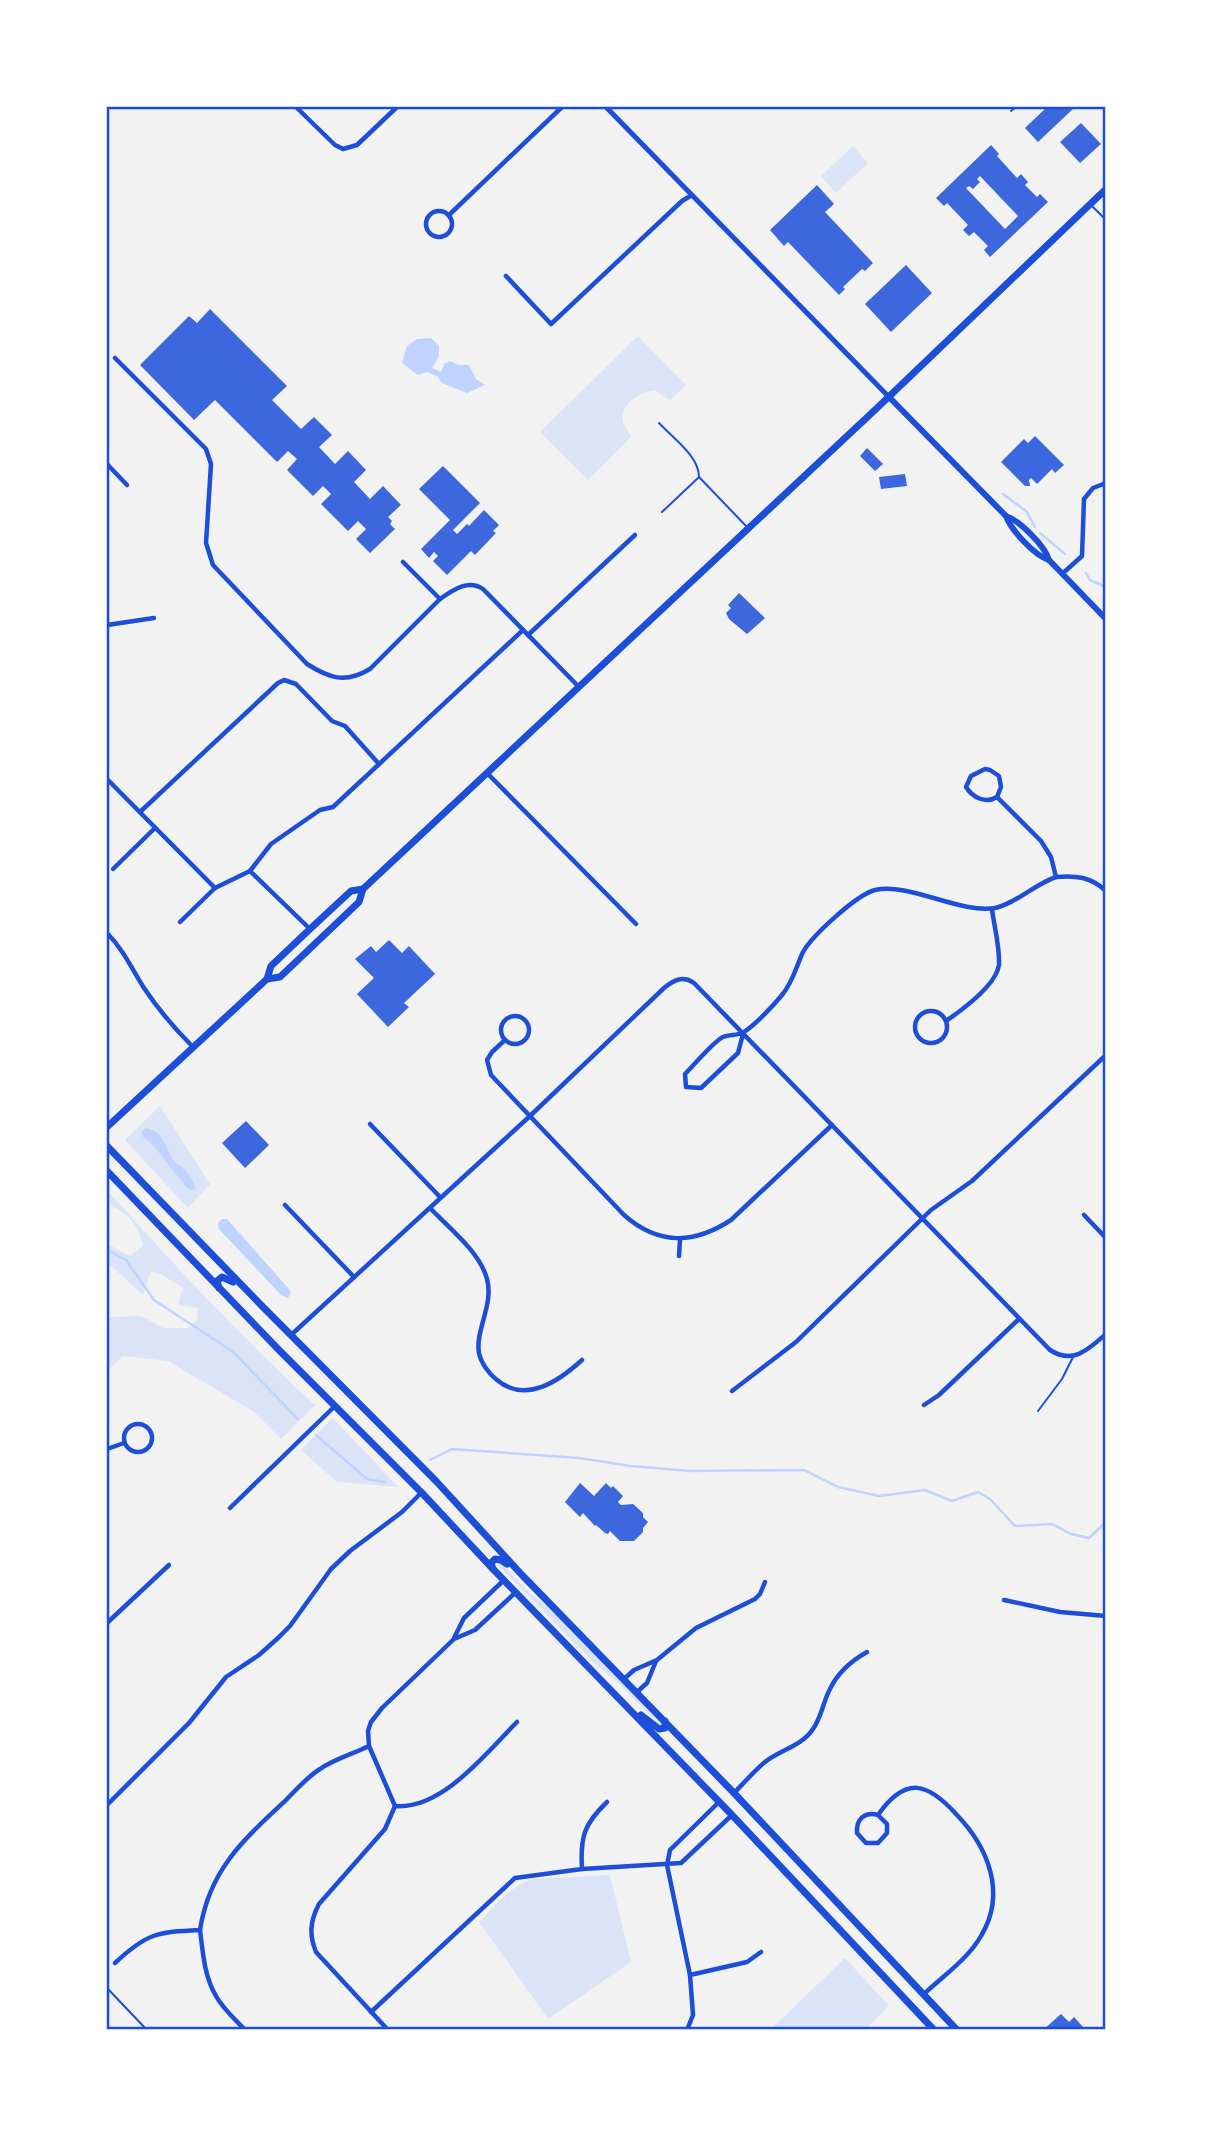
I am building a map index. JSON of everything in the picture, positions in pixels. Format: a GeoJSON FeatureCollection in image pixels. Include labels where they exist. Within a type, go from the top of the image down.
{"type":"FeatureCollection","features":[{"type":"Feature","properties":{"kind":"main road"},"geometry":{"type":"LineString","coordinates":[[267,979],[280,976],[288,969],[359,902],[363,889],[1106,190]]}},
{"type":"Feature","properties":{"kind":"main road"},"geometry":{"type":"LineString","coordinates":[[889,397],[1006,516],[1009,525],[1041,558],[1049,560],[1106,619]]}},
{"type":"Feature","properties":{"kind":"main road"},"geometry":{"type":"LineString","coordinates":[[107,1127],[267,979],[271,966],[310,929],[351,891],[363,889]]}},
{"type":"Feature","properties":{"kind":"main road"},"geometry":{"type":"LineString","coordinates":[[107,1146],[436,1481],[522,1575],[734,1793],[957,2030]]}},
{"type":"Feature","properties":{"kind":"main road"},"geometry":{"type":"LineString","coordinates":[[107,1171],[219,1289],[422,1493],[732,1815],[934,2030]]}},
{"type":"Feature","properties":{"kind":"main road"},"geometry":{"type":"LineString","coordinates":[[219,1289],[217,1281],[225,1277],[261,1305]]}},
{"type":"Feature","properties":{"kind":"main road"},"geometry":{"type":"LineString","coordinates":[[493,1569],[492,1560],[498,1558],[522,1575]]}},
{"type":"Feature","properties":{"kind":"main road"},"geometry":{"type":"LineString","coordinates":[[623,1702],[657,1728],[663,1729],[665,1721]]}},
{"type":"Feature","properties":{"kind":"main road"},"geometry":{"type":"LineString","coordinates":[[901,1994],[925,2013],[937,2007]]}},
{"type":"Feature","properties":{"kind":"street"},"geometry":{"type":"LineString","coordinates":[[296,107],[338,148],[352,148],[397,107]]}},
{"type":"Feature","properties":{"kind":"street"},"geometry":{"type":"LineString","coordinates":[[449,215],[562,107]]}},
{"type":"Feature","properties":{"kind":"street"},"geometry":{"type":"LineString","coordinates":[[606,107],[889,397]]}},
{"type":"Feature","properties":{"kind":"street"},"geometry":{"type":"LineString","coordinates":[[506,276],[551,324],[692,194]]}},
{"type":"Feature","properties":{"kind":"street"},"geometry":{"type":"LineString","coordinates":[[441,211],[449,215],[452,223],[448,234],[436,238],[429,234],[425,226],[429,215],[441,211]]}},
{"type":"Feature","properties":{"kind":"street"},"geometry":{"type":"LineString","coordinates":[[115,358],[206,449],[211,464],[206,543],[213,565],[307,664],[326,676],[342,678],[361,674],[370,669],[440,599],[468,583],[478,585],[579,687]]}},
{"type":"Feature","properties":{"kind":"street"},"geometry":{"type":"LineString","coordinates":[[107,464],[127,485]]}},
{"type":"Feature","properties":{"kind":"street"},"geometry":{"type":"LineString","coordinates":[[1062,574],[1082,556],[1084,499],[1093,488],[1106,483]]}},
{"type":"Feature","properties":{"kind":"street"},"geometry":{"type":"LineString","coordinates":[[528,635],[635,535]]}},
{"type":"Feature","properties":{"kind":"street"},"geometry":{"type":"LineString","coordinates":[[403,562],[440,599]]}},
{"type":"Feature","properties":{"kind":"street"},"geometry":{"type":"LineString","coordinates":[[107,625],[154,618]]}},
{"type":"Feature","properties":{"kind":"street"},"geometry":{"type":"LineString","coordinates":[[180,922],[215,888],[250,871],[271,844],[320,810],[333,807],[523,630]]}},
{"type":"Feature","properties":{"kind":"street"},"geometry":{"type":"LineString","coordinates":[[140,812],[284,680],[296,684],[332,721],[345,726],[379,764]]}},
{"type":"Feature","properties":{"kind":"street"},"geometry":{"type":"LineString","coordinates":[[990,770],[999,776],[1001,781],[997,797],[988,800],[978,798],[969,792],[967,782],[975,773],[990,770]]}},
{"type":"Feature","properties":{"kind":"street"},"geometry":{"type":"LineString","coordinates":[[488,773],[636,924]]}},
{"type":"Feature","properties":{"kind":"street"},"geometry":{"type":"LineString","coordinates":[[107,779],[215,888]]}},
{"type":"Feature","properties":{"kind":"street"},"geometry":{"type":"LineString","coordinates":[[997,797],[1041,841],[1051,857],[1056,877]]}},
{"type":"Feature","properties":{"kind":"street"},"geometry":{"type":"LineString","coordinates":[[113,869],[155,828]]}},
{"type":"Feature","properties":{"kind":"street"},"geometry":{"type":"LineString","coordinates":[[250,871],[310,929]]}},
{"type":"Feature","properties":{"kind":"street"},"geometry":{"type":"LineString","coordinates":[[743,1033],[723,1037],[685,1074],[685,1087],[701,1088],[738,1053],[743,1033],[790,985],[804,951],[818,934],[860,896],[874,890],[890,889],[975,908],[992,909],[1007,904],[1043,881],[1056,877],[1085,877],[1106,891]]}},
{"type":"Feature","properties":{"kind":"street"},"geometry":{"type":"LineString","coordinates":[[946,1021],[992,981],[998,971],[992,909]]}},
{"type":"Feature","properties":{"kind":"street"},"geometry":{"type":"LineString","coordinates":[[107,933],[120,948],[167,1020],[194,1048]]}},
{"type":"Feature","properties":{"kind":"street"},"geometry":{"type":"LineString","coordinates":[[291,1335],[664,988],[677,979],[688,978],[1019,1319],[1059,1356],[1074,1356],[1093,1347],[1106,1334]]}},
{"type":"Feature","properties":{"kind":"street"},"geometry":{"type":"LineString","coordinates":[[924,1012],[939,1012],[946,1021],[944,1037],[934,1043],[923,1041],[915,1031],[916,1019],[924,1012]]}},
{"type":"Feature","properties":{"kind":"street"},"geometry":{"type":"LineString","coordinates":[[513,1016],[525,1020],[529,1033],[524,1040],[517,1044],[505,1040],[501,1032],[505,1020],[513,1016]]}},
{"type":"Feature","properties":{"kind":"street"},"geometry":{"type":"LineString","coordinates":[[505,1040],[487,1060],[491,1075],[636,1226],[651,1234],[680,1239],[717,1230],[832,1125]]}},
{"type":"Feature","properties":{"kind":"street"},"geometry":{"type":"LineString","coordinates":[[732,1391],[796,1342],[922,1219],[972,1181],[1106,1055]]}},
{"type":"Feature","properties":{"kind":"street"},"geometry":{"type":"LineString","coordinates":[[370,1124],[440,1198]]}},
{"type":"Feature","properties":{"kind":"street"},"geometry":{"type":"LineString","coordinates":[[285,1205],[354,1277]]}},
{"type":"Feature","properties":{"kind":"street"},"geometry":{"type":"LineString","coordinates":[[430,1208],[476,1256],[487,1279],[488,1306],[479,1353],[491,1376],[510,1387],[539,1389],[566,1375],[582,1360]]}},
{"type":"Feature","properties":{"kind":"street"},"geometry":{"type":"LineString","coordinates":[[1084,1215],[1106,1238]]}},
{"type":"Feature","properties":{"kind":"street"},"geometry":{"type":"LineString","coordinates":[[679,1256],[680,1239]]}},
{"type":"Feature","properties":{"kind":"street"},"geometry":{"type":"LineString","coordinates":[[924,1405],[939,1395],[1019,1319]]}},
{"type":"Feature","properties":{"kind":"street"},"geometry":{"type":"LineString","coordinates":[[230,1507],[335,1405]]}},
{"type":"Feature","properties":{"kind":"street"},"geometry":{"type":"LineString","coordinates":[[135,1424],[145,1426],[151,1433],[150,1447],[142,1452],[129,1450],[124,1443],[124,1433],[135,1424]]}},
{"type":"Feature","properties":{"kind":"street"},"geometry":{"type":"LineString","coordinates":[[107,1449],[124,1443]]}},
{"type":"Feature","properties":{"kind":"street"},"geometry":{"type":"LineString","coordinates":[[107,1805],[189,1723],[226,1677],[278,1639],[331,1569],[422,1493]]}},
{"type":"Feature","properties":{"kind":"street"},"geometry":{"type":"LineString","coordinates":[[107,1623],[169,1565]]}},
{"type":"Feature","properties":{"kind":"street"},"geometry":{"type":"LineString","coordinates":[[454,1639],[464,1618],[503,1580]]}},
{"type":"Feature","properties":{"kind":"street"},"geometry":{"type":"LineString","coordinates":[[624,1679],[634,1670],[656,1660],[696,1628],[755,1599],[765,1582]]}},
{"type":"Feature","properties":{"kind":"street"},"geometry":{"type":"LineString","coordinates":[[388,2030],[316,1952],[311,1937],[313,1916],[319,1904],[385,1829],[395,1807],[369,1746],[368,1731],[371,1722],[382,1708],[454,1639],[475,1630],[516,1592]]}},
{"type":"Feature","properties":{"kind":"street"},"geometry":{"type":"LineString","coordinates":[[1004,1600],[1060,1612],[1106,1616]]}},
{"type":"Feature","properties":{"kind":"street"},"geometry":{"type":"LineString","coordinates":[[734,1793],[765,1762],[798,1744],[813,1730],[835,1680],[853,1660],[867,1652]]}},
{"type":"Feature","properties":{"kind":"street"},"geometry":{"type":"LineString","coordinates":[[637,1692],[647,1683],[656,1660]]}},
{"type":"Feature","properties":{"kind":"street"},"geometry":{"type":"LineString","coordinates":[[395,1807],[423,1804],[439,1796],[517,1723]]}},
{"type":"Feature","properties":{"kind":"street"},"geometry":{"type":"LineString","coordinates":[[245,2030],[216,1996],[206,1969],[200,1930],[203,1908],[212,1885],[233,1853],[319,1769],[369,1746]]}},
{"type":"Feature","properties":{"kind":"street"},"geometry":{"type":"LineString","coordinates":[[878,1815],[887,1824],[885,1837],[878,1843],[866,1843],[859,1837],[857,1824],[866,1815],[878,1815],[903,1791],[914,1788],[932,1791],[949,1805],[977,1839],[993,1876],[991,1912],[982,1935],[971,1950],[924,1994]]}},
{"type":"Feature","properties":{"kind":"street"},"geometry":{"type":"LineString","coordinates":[[582,1869],[583,1832],[593,1815],[607,1802]]}},
{"type":"Feature","properties":{"kind":"street"},"geometry":{"type":"LineString","coordinates":[[687,2030],[694,2003],[667,1865],[670,1850],[719,1802]]}},
{"type":"Feature","properties":{"kind":"street"},"geometry":{"type":"LineString","coordinates":[[372,2012],[515,1878],[582,1869],[681,1863],[732,1815]]}},
{"type":"Feature","properties":{"kind":"street"},"geometry":{"type":"LineString","coordinates":[[115,1963],[134,1945],[151,1935],[168,1931],[200,1930]]}},
{"type":"Feature","properties":{"kind":"street"},"geometry":{"type":"LineString","coordinates":[[690,1975],[747,1962],[761,1951]]}},
{"type":"Feature","properties":{"kind":"lane"},"geometry":{"type":"LineString","coordinates":[[1012,111],[1016,107]]}},
{"type":"Feature","properties":{"kind":"lane"},"geometry":{"type":"LineString","coordinates":[[1091,204],[1106,220]]}},
{"type":"Feature","properties":{"kind":"lane"},"geometry":{"type":"LineString","coordinates":[[659,423],[697,463],[699,477],[749,528]]}},
{"type":"Feature","properties":{"kind":"lane"},"geometry":{"type":"LineString","coordinates":[[662,512],[699,477]]}},
{"type":"Feature","properties":{"kind":"lane"},"geometry":{"type":"LineString","coordinates":[[1038,1411],[1062,1379],[1074,1356]]}},
{"type":"Feature","properties":{"kind":"lane"},"geometry":{"type":"LineString","coordinates":[[107,1988],[147,2030]]}},
{"type":"Feature","properties":{"kind":"shaded area"},"geometry":{"type":"Polygon","coordinates":[[[853,146],[868,163],[836,193],[821,176],[853,146]]]}},
{"type":"Feature","properties":{"kind":"shaded area"},"geometry":{"type":"Polygon","coordinates":[[[638,336],[686,385],[670,400],[654,390],[632,400],[623,414],[631,437],[588,480],[540,432],[638,336]]]}},
{"type":"Feature","properties":{"kind":"shaded area"},"geometry":{"type":"Polygon","coordinates":[[[160,1106],[210,1184],[188,1208],[125,1140],[160,1106]]]}},
{"type":"Feature","properties":{"kind":"shaded area"},"geometry":{"type":"Polygon","coordinates":[[[107,1190],[208,1300],[315,1405],[281,1439],[254,1412],[168,1361],[123,1356],[107,1371],[107,1317],[141,1316],[164,1328],[188,1328],[197,1321],[198,1308],[178,1305],[183,1288],[151,1271],[143,1295],[107,1262],[107,1244],[130,1256],[143,1246],[138,1230],[131,1220],[107,1203],[107,1190]]]}},
{"type":"Feature","properties":{"kind":"shaded area"},"geometry":{"type":"Polygon","coordinates":[[[333,1418],[398,1487],[337,1482],[301,1450],[333,1418]]]}},
{"type":"Feature","properties":{"kind":"shaded area"},"geometry":{"type":"Polygon","coordinates":[[[497,1562],[554,1612],[659,1724],[614,1679],[598,1667],[497,1562]]]}},
{"type":"Feature","properties":{"kind":"shaded area"},"geometry":{"type":"Polygon","coordinates":[[[610,1875],[631,1962],[548,2019],[479,1922],[504,1897],[525,1882],[534,1879],[610,1875]]]}},
{"type":"Feature","properties":{"kind":"shaded area"},"geometry":{"type":"Polygon","coordinates":[[[845,1958],[889,2006],[865,2030],[770,2030],[845,1958]]]}},
{"type":"Feature","properties":{"kind":"water"},"geometry":{"type":"Polygon","coordinates":[[[431,338],[439,346],[439,356],[432,368],[441,372],[444,364],[450,361],[458,365],[469,365],[476,379],[485,385],[467,393],[442,383],[437,376],[427,372],[418,375],[402,363],[407,346],[417,339],[431,338]]]}},
{"type":"Feature","properties":{"kind":"water"},"geometry":{"type":"Polygon","coordinates":[[[146,1128],[160,1136],[174,1161],[190,1176],[194,1191],[187,1188],[153,1145],[143,1137],[141,1131],[146,1128]]]}},
{"type":"Feature","properties":{"kind":"water"},"geometry":{"type":"Polygon","coordinates":[[[227,1219],[289,1289],[291,1293],[288,1298],[281,1295],[219,1229],[218,1223],[227,1219]]]}},
{"type":"Feature","properties":{"kind":"building"},"geometry":{"type":"Polygon","coordinates":[[[1047,107],[1075,107],[1038,142],[1025,128],[1047,107]]]}},
{"type":"Feature","properties":{"kind":"building"},"geometry":{"type":"Polygon","coordinates":[[[1081,123],[1101,144],[1080,163],[1060,142],[1081,123]]]}},
{"type":"Feature","properties":{"kind":"building"},"geometry":{"type":"Polygon","coordinates":[[[991,145],[1017,178],[1021,174],[1028,182],[1025,185],[1037,197],[1040,194],[1048,202],[990,257],[984,250],[988,246],[974,232],[969,236],[963,230],[968,225],[947,203],[944,206],[936,198],[991,145]],[[980,176],[977,179],[980,182],[973,189],[969,186],[966,188],[1005,229],[1018,216],[980,176]]]}},
{"type":"Feature","properties":{"kind":"building"},"geometry":{"type":"Polygon","coordinates":[[[817,185],[834,204],[825,212],[873,263],[865,271],[862,269],[843,287],[845,289],[839,295],[788,242],[784,246],[770,230],[817,185]]]}},
{"type":"Feature","properties":{"kind":"building"},"geometry":{"type":"Polygon","coordinates":[[[906,265],[932,293],[891,332],[865,304],[906,265]]]}},
{"type":"Feature","properties":{"kind":"building"},"geometry":{"type":"Polygon","coordinates":[[[210,309],[287,386],[272,400],[301,429],[314,417],[332,435],[319,447],[335,464],[348,451],[366,470],[354,482],[370,499],[383,486],[401,505],[388,517],[395,529],[370,553],[356,539],[366,529],[358,521],[348,531],[321,504],[331,494],[323,486],[313,496],[287,470],[297,459],[288,451],[277,462],[215,400],[194,420],[140,365],[189,316],[197,323],[210,309]]]}},
{"type":"Feature","properties":{"kind":"building"},"geometry":{"type":"Polygon","coordinates":[[[1035,436],[1064,465],[1055,473],[1052,469],[1037,484],[1031,478],[1030,486],[1025,486],[1001,462],[1024,439],[1028,443],[1035,436]]]}},
{"type":"Feature","properties":{"kind":"building"},"geometry":{"type":"Polygon","coordinates":[[[867,448],[883,464],[875,471],[860,456],[867,448]]]}},
{"type":"Feature","properties":{"kind":"building"},"geometry":{"type":"Polygon","coordinates":[[[443,466],[480,503],[453,530],[457,534],[484,510],[499,525],[493,531],[496,533],[475,555],[471,551],[447,575],[433,561],[438,556],[434,552],[429,558],[421,549],[450,520],[419,489],[443,466]]]}},
{"type":"Feature","properties":{"kind":"building"},"geometry":{"type":"Polygon","coordinates":[[[905,474],[907,486],[881,489],[879,477],[905,474]]]}},
{"type":"Feature","properties":{"kind":"building"},"geometry":{"type":"Polygon","coordinates":[[[739,593],[765,618],[747,634],[729,619],[726,613],[731,608],[728,605],[739,593]]]}},
{"type":"Feature","properties":{"kind":"building"},"geometry":{"type":"Polygon","coordinates":[[[389,940],[402,953],[409,946],[435,974],[404,1003],[409,1007],[388,1027],[357,994],[374,978],[355,959],[371,946],[376,952],[389,940]]]}},
{"type":"Feature","properties":{"kind":"building"},"geometry":{"type":"Polygon","coordinates":[[[246,1121],[269,1145],[245,1168],[222,1143],[246,1121]]]}},
{"type":"Feature","properties":{"kind":"building"},"geometry":{"type":"Polygon","coordinates":[[[580,1483],[594,1496],[606,1483],[611,1488],[613,1486],[623,1496],[618,1502],[621,1505],[633,1504],[643,1513],[648,1522],[643,1532],[634,1541],[620,1541],[610,1531],[605,1533],[595,1526],[583,1513],[580,1517],[565,1502],[580,1483]]]}},
{"type":"Feature","properties":{"kind":"building"},"geometry":{"type":"Polygon","coordinates":[[[1061,2014],[1069,2022],[1074,2017],[1084,2028],[1043,2030],[1061,2014]]]}},
{"type":"Feature","properties":{"kind":"waterway"},"geometry":{"type":"LineString","coordinates":[[1003,494],[1026,511],[1035,527]]}},
{"type":"Feature","properties":{"kind":"waterway"},"geometry":{"type":"LineString","coordinates":[[1040,533],[1065,554]]}},
{"type":"Feature","properties":{"kind":"waterway"},"geometry":{"type":"LineString","coordinates":[[1086,573],[1090,580],[1106,587]]}},
{"type":"Feature","properties":{"kind":"waterway"},"geometry":{"type":"LineString","coordinates":[[107,1250],[126,1260],[154,1300],[232,1351],[298,1419]]}},
{"type":"Feature","properties":{"kind":"waterway"},"geometry":{"type":"LineString","coordinates":[[316,1435],[367,1479],[385,1482]]}},
{"type":"Feature","properties":{"kind":"waterway"},"geometry":{"type":"LineString","coordinates":[[430,1460],[452,1449],[579,1458],[690,1471],[804,1470],[838,1487],[879,1496],[925,1490],[952,1501],[978,1492],[990,1499],[1015,1526],[1052,1524],[1071,1534],[1089,1538],[1106,1522]]}}]}
